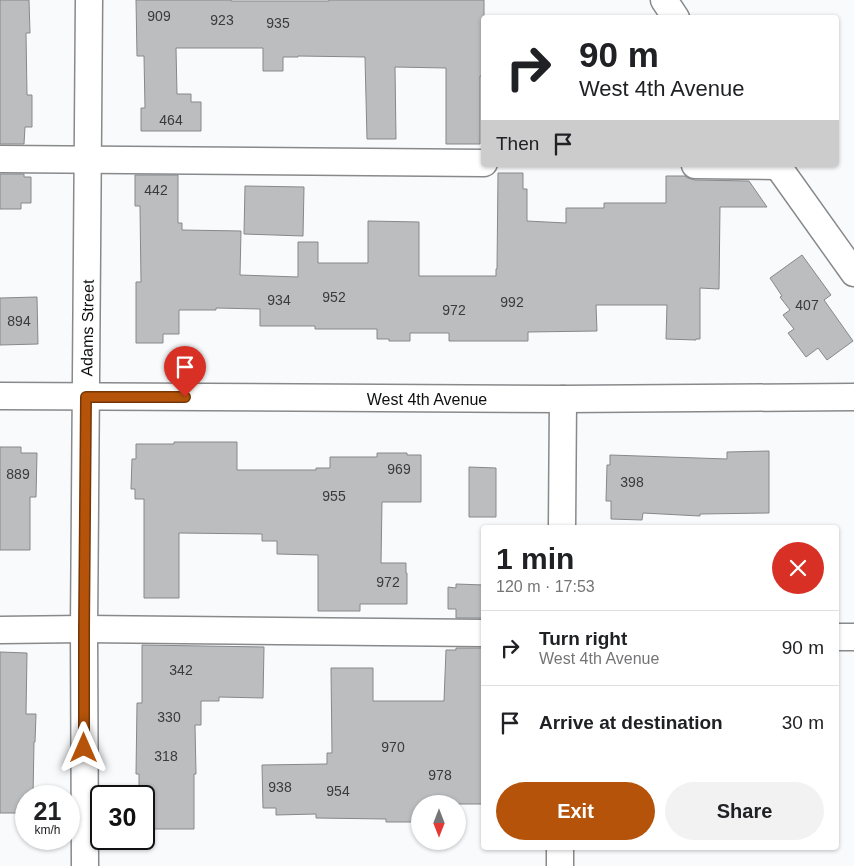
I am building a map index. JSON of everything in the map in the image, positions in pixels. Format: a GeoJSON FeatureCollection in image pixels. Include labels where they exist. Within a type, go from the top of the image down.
{"type":"FeatureCollection","features":[{"type":"Feature","properties":{"kind":"street","name":"Adams Street"},"geometry":{"type":"LineString","coordinates":[[84,866],[84,629],[90,0]]}},
{"type":"Feature","properties":{"kind":"street"},"geometry":{"type":"LineString","coordinates":[[664,0],[674,15]]}},
{"type":"Feature","properties":{"kind":"street"},"geometry":{"type":"LineString","coordinates":[[0,159],[481,163]]}},
{"type":"Feature","properties":{"kind":"street"},"geometry":{"type":"LineString","coordinates":[[778,167],[854,273]]}},
{"type":"Feature","properties":{"kind":"street","name":"West 4th Avenue"},"geometry":{"type":"LineString","coordinates":[[0,396],[563,399],[854,397]]}},
{"type":"Feature","properties":{"kind":"street"},"geometry":{"type":"LineString","coordinates":[[562,525],[563,399]]}},
{"type":"Feature","properties":{"kind":"street"},"geometry":{"type":"LineString","coordinates":[[0,630],[84,629],[481,633]]}},
{"type":"Feature","properties":{"kind":"street"},"geometry":{"type":"LineString","coordinates":[[839,637],[854,637]]}},
{"type":"Feature","properties":{"kind":"street"},"geometry":{"type":"LineString","coordinates":[[560,850],[560,866]]}},
{"type":"Feature","properties":{"kind":"building"},"geometry":{"type":"Polygon","coordinates":[[[0,0],[29,0],[30,33],[26,33],[27,95],[32,95],[32,127],[25,127],[24,144],[0,144],[0,0]]]}},
{"type":"Feature","properties":{"kind":"building"},"geometry":{"type":"Polygon","coordinates":[[[136,0],[484,0],[484,15],[481,15],[480,144],[446,144],[446,68],[395,67],[396,139],[367,139],[365,57],[283,57],[283,71],[263,71],[263,48],[176,48],[177,94],[191,94],[191,102],[201,102],[201,131],[141,131],[141,108],[145,108],[144,56],[137,56],[136,0]]]}},
{"type":"Feature","properties":{"kind":"building"},"geometry":{"type":"Polygon","coordinates":[[[498,173],[523,173],[523,189],[527,189],[527,221],[566,223],[566,208],[604,208],[604,203],[666,203],[666,176],[685,176],[695,180],[749,181],[767,207],[720,207],[719,289],[700,288],[700,339],[696,340],[666,339],[667,305],[596,305],[597,331],[528,332],[528,341],[449,341],[449,333],[410,333],[410,341],[389,341],[389,339],[377,339],[377,329],[315,329],[315,326],[260,326],[260,309],[216,308],[216,310],[179,310],[179,334],[163,334],[163,343],[136,343],[136,282],[141,282],[140,206],[135,206],[135,175],[178,175],[178,223],[182,223],[182,230],[241,231],[240,275],[298,277],[298,242],[318,242],[318,263],[368,263],[368,221],[419,222],[419,276],[496,276],[498,173]]]}},
{"type":"Feature","properties":{"kind":"building"},"geometry":{"type":"Polygon","coordinates":[[[0,174],[24,174],[24,177],[31,177],[31,203],[21,203],[21,209],[0,209],[0,174]]]}},
{"type":"Feature","properties":{"kind":"building"},"geometry":{"type":"Polygon","coordinates":[[[245,186],[304,187],[303,236],[244,234],[245,186]]]}},
{"type":"Feature","properties":{"kind":"building"},"geometry":{"type":"Polygon","coordinates":[[[802,255],[831,295],[824,300],[853,341],[827,360],[818,348],[806,357],[788,333],[794,329],[783,315],[790,310],[780,297],[782,296],[770,278],[802,255]]]}},
{"type":"Feature","properties":{"kind":"building"},"geometry":{"type":"Polygon","coordinates":[[[37,297],[38,344],[0,345],[0,298],[37,297]]]}},
{"type":"Feature","properties":{"kind":"building"},"geometry":{"type":"Polygon","coordinates":[[[174,442],[237,442],[237,470],[316,470],[316,468],[330,468],[330,457],[377,457],[377,453],[421,455],[421,502],[382,502],[381,563],[406,563],[407,604],[360,604],[360,611],[318,611],[318,555],[277,554],[277,541],[262,541],[262,534],[179,533],[179,598],[144,598],[144,499],[135,499],[135,489],[131,489],[132,459],[136,459],[136,444],[174,444],[174,442]]]}},
{"type":"Feature","properties":{"kind":"building"},"geometry":{"type":"Polygon","coordinates":[[[0,447],[21,447],[21,453],[37,453],[36,497],[30,497],[30,550],[0,550],[0,447]]]}},
{"type":"Feature","properties":{"kind":"building"},"geometry":{"type":"Polygon","coordinates":[[[769,451],[769,513],[700,514],[700,516],[643,513],[642,520],[611,519],[611,501],[606,501],[607,465],[610,465],[610,455],[727,459],[727,452],[769,451]]]}},
{"type":"Feature","properties":{"kind":"building"},"geometry":{"type":"Polygon","coordinates":[[[469,467],[496,468],[496,517],[469,517],[469,467]]]}},
{"type":"Feature","properties":{"kind":"building"},"geometry":{"type":"Polygon","coordinates":[[[456,584],[481,585],[481,618],[456,618],[456,609],[448,609],[448,587],[456,588],[456,584]]]}},
{"type":"Feature","properties":{"kind":"building"},"geometry":{"type":"Polygon","coordinates":[[[142,645],[264,647],[263,698],[219,697],[219,701],[201,701],[201,725],[195,725],[194,829],[155,829],[155,785],[139,785],[139,774],[136,774],[137,703],[142,703],[142,645]]]}},
{"type":"Feature","properties":{"kind":"building"},"geometry":{"type":"Polygon","coordinates":[[[481,648],[481,804],[466,804],[466,795],[411,795],[411,822],[386,822],[386,819],[316,818],[316,814],[276,815],[276,808],[263,808],[262,765],[327,764],[327,753],[332,753],[331,668],[373,668],[373,701],[444,701],[446,650],[481,648]]]}},
{"type":"Feature","properties":{"kind":"building"},"geometry":{"type":"Polygon","coordinates":[[[0,652],[27,653],[26,714],[36,714],[33,785],[15,785],[15,813],[0,813],[0,652]]]}},
{"type":"Feature","properties":{"kind":"route"},"geometry":{"type":"LineString","coordinates":[[84,748],[86,397],[185,397]]}}]}
